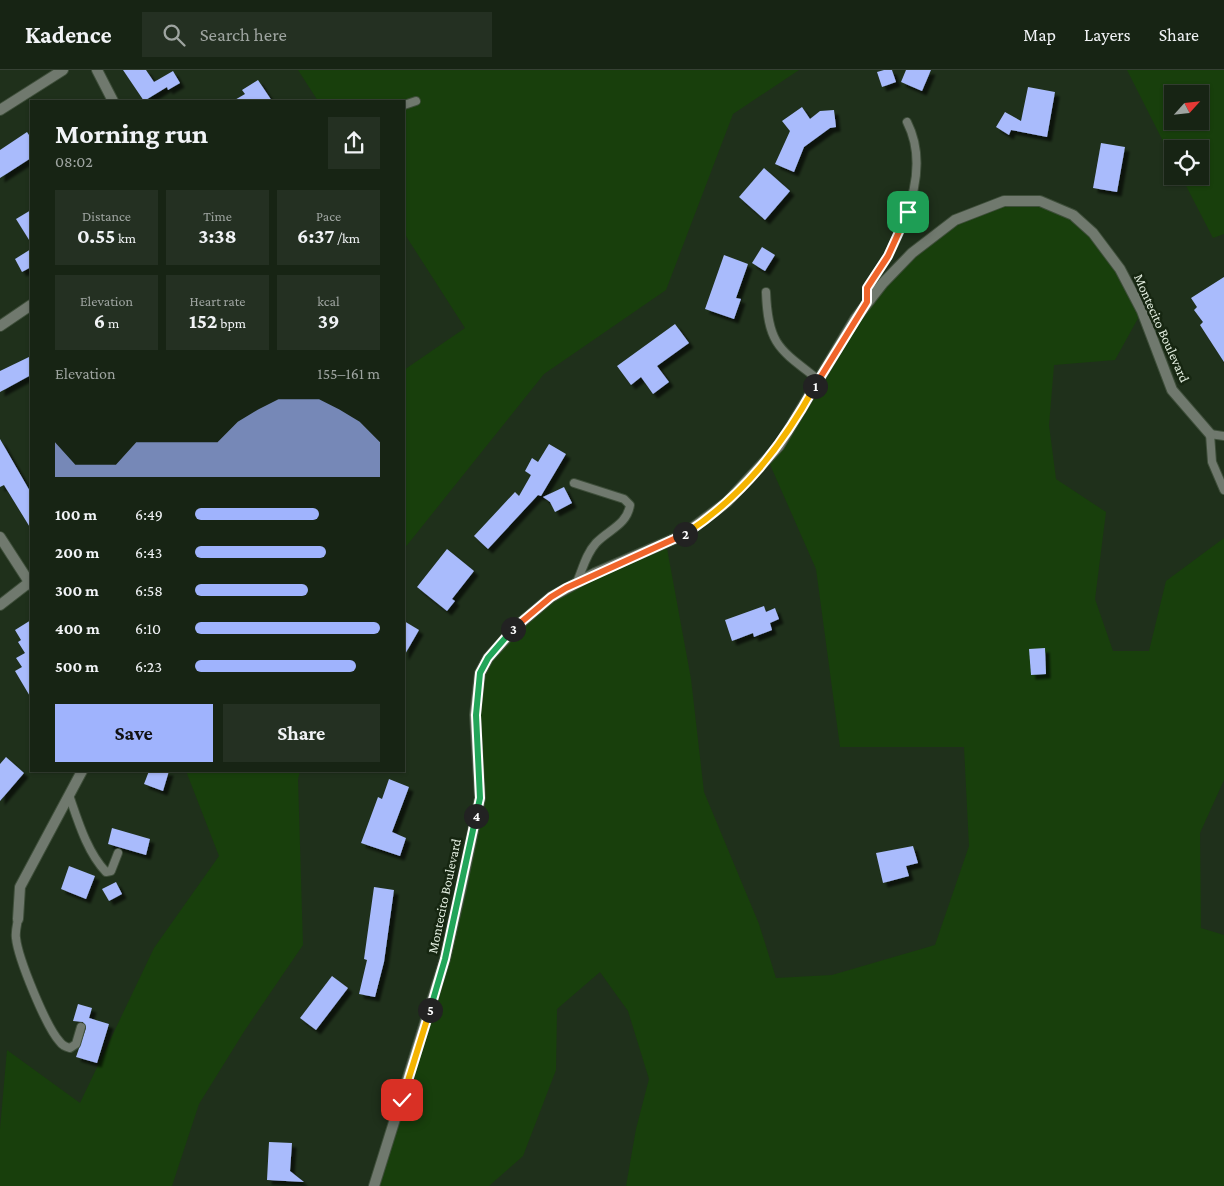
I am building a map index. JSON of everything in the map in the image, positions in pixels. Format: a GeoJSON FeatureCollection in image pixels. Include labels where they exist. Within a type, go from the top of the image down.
{"type":"FeatureCollection","features":[{"type":"Feature","properties":{"kind":"street"},"geometry":{"type":"LineString","coordinates":[[0,110],[63,70]]}},
{"type":"Feature","properties":{"kind":"street"},"geometry":{"type":"LineString","coordinates":[[97,70],[112,100]]}},
{"type":"Feature","properties":{"kind":"street","name":"Montecito Boulevard"},"geometry":{"type":"LineString","coordinates":[[374,1186],[445,959],[461,888],[480,798],[476,715],[480,673],[488,658],[518,624],[551,597],[578,582],[683,535],[727,502],[779,446],[867,302],[912,253],[955,220],[1004,201],[1029,199],[1056,206],[1084,224],[1120,269],[1142,311],[1172,390],[1210,434]]}},
{"type":"Feature","properties":{"kind":"street"},"geometry":{"type":"LineString","coordinates":[[0,326],[30,306]]}},
{"type":"Feature","properties":{"kind":"street"},"geometry":{"type":"LineString","coordinates":[[0,537],[30,582]]}},
{"type":"Feature","properties":{"kind":"street"},"geometry":{"type":"LineString","coordinates":[[0,605],[30,584]]}},
{"type":"Feature","properties":{"kind":"street"},"geometry":{"type":"LineString","coordinates":[[18,919],[20,887],[82,772]]}},
{"type":"Feature","properties":{"kind":"lane"},"geometry":{"type":"LineString","coordinates":[[405,105],[416,101]]}},
{"type":"Feature","properties":{"kind":"lane"},"geometry":{"type":"LineString","coordinates":[[867,302],[867,288],[888,256],[908,212],[916,185],[914,149],[907,122]]}},
{"type":"Feature","properties":{"kind":"lane"},"geometry":{"type":"LineString","coordinates":[[766,292],[767,320],[774,340],[793,360],[819,380]]}},
{"type":"Feature","properties":{"kind":"lane"},"geometry":{"type":"LineString","coordinates":[[1224,436],[1210,434],[1212,462],[1224,490]]}},
{"type":"Feature","properties":{"kind":"lane"},"geometry":{"type":"LineString","coordinates":[[574,483],[624,499],[630,506],[622,523],[596,542],[587,556],[578,582]]}},
{"type":"Feature","properties":{"kind":"lane"},"geometry":{"type":"LineString","coordinates":[[70,795],[85,836],[100,866],[106,872],[111,871],[118,853]]}},
{"type":"Feature","properties":{"kind":"lane"},"geometry":{"type":"LineString","coordinates":[[18,919],[15,936],[16,943],[30,984],[60,1042],[70,1048],[76,1044],[81,1027]]}},
{"type":"Feature","properties":{"kind":"green space"},"geometry":{"type":"Polygon","coordinates":[[[298,70],[799,70],[733,114],[666,290],[544,374],[405,548],[405,369],[465,328],[405,235],[405,100],[317,100],[298,70]]]}},
{"type":"Feature","properties":{"kind":"green space"},"geometry":{"type":"Polygon","coordinates":[[[1127,70],[1224,70],[1224,234],[1213,238],[1186,185],[1209,185],[1209,140],[1164,140],[1164,143],[1127,70]]]}},
{"type":"Feature","properties":{"kind":"green space"},"geometry":{"type":"Polygon","coordinates":[[[1040,201],[1093,233],[1142,311],[1115,360],[1054,365],[1049,425],[1056,479],[1106,512],[1095,599],[1113,651],[1149,651],[1166,581],[1224,538],[1224,780],[1200,833],[1201,928],[1224,935],[1224,1186],[626,1186],[636,1129],[649,1079],[628,1011],[600,972],[557,1009],[556,1070],[523,1156],[489,1186],[374,1186],[445,959],[480,798],[475,715],[480,673],[551,597],[666,543],[691,679],[704,792],[759,924],[776,978],[832,975],[935,945],[969,846],[964,747],[840,747],[816,569],[768,460],[855,319],[929,238],[991,204],[1040,201]]]}},
{"type":"Feature","properties":{"kind":"green space"},"geometry":{"type":"Polygon","coordinates":[[[186,772],[300,772],[298,779],[303,945],[245,1030],[199,1104],[172,1186],[0,1186],[0,1129],[7,1050],[80,1103],[154,948],[219,856],[186,772]]]}},
{"type":"Feature","properties":{"kind":"building"},"geometry":{"type":"Polygon","coordinates":[[[123,70],[146,70],[154,82],[173,71],[180,83],[168,90],[167,87],[143,100],[123,70]]]}},
{"type":"Feature","properties":{"kind":"building"},"geometry":{"type":"Polygon","coordinates":[[[892,70],[896,82],[882,87],[877,72],[892,70]]]}},
{"type":"Feature","properties":{"kind":"building"},"geometry":{"type":"Polygon","coordinates":[[[906,70],[931,70],[922,91],[901,82],[906,70]]]}},
{"type":"Feature","properties":{"kind":"building"},"geometry":{"type":"Polygon","coordinates":[[[258,80],[271,100],[235,100],[245,94],[242,90],[258,80]]]}},
{"type":"Feature","properties":{"kind":"building"},"geometry":{"type":"Polygon","coordinates":[[[1028,87],[1055,92],[1047,137],[1011,130],[1009,135],[996,127],[1005,112],[1021,121],[1028,87]]]}},
{"type":"Feature","properties":{"kind":"building"},"geometry":{"type":"Polygon","coordinates":[[[802,107],[810,119],[820,111],[834,110],[836,127],[830,128],[804,147],[794,172],[775,164],[790,131],[782,121],[802,107]]]}},
{"type":"Feature","properties":{"kind":"building"},"geometry":{"type":"Polygon","coordinates":[[[27,132],[30,136],[30,159],[0,178],[0,150],[27,132]]]}},
{"type":"Feature","properties":{"kind":"building"},"geometry":{"type":"Polygon","coordinates":[[[1101,143],[1125,147],[1117,192],[1093,188],[1101,143]]]}},
{"type":"Feature","properties":{"kind":"building"},"geometry":{"type":"Polygon","coordinates":[[[764,168],[790,191],[765,220],[739,197],[764,168]]]}},
{"type":"Feature","properties":{"kind":"building"},"geometry":{"type":"Polygon","coordinates":[[[30,211],[30,241],[16,219],[30,211]]]}},
{"type":"Feature","properties":{"kind":"building"},"geometry":{"type":"Polygon","coordinates":[[[762,247],[775,255],[765,271],[752,263],[762,247]]]}},
{"type":"Feature","properties":{"kind":"building"},"geometry":{"type":"Polygon","coordinates":[[[30,250],[30,268],[22,272],[15,259],[30,250]]]}},
{"type":"Feature","properties":{"kind":"building"},"geometry":{"type":"Polygon","coordinates":[[[724,255],[748,264],[736,298],[741,299],[734,319],[705,309],[724,255]]]}},
{"type":"Feature","properties":{"kind":"building"},"geometry":{"type":"Polygon","coordinates":[[[1224,277],[1224,362],[1200,325],[1203,322],[1194,310],[1197,307],[1191,298],[1224,277]]]}},
{"type":"Feature","properties":{"kind":"building"},"geometry":{"type":"Polygon","coordinates":[[[675,324],[689,343],[657,366],[669,382],[653,394],[641,377],[631,385],[617,366],[675,324]]]}},
{"type":"Feature","properties":{"kind":"building"},"geometry":{"type":"Polygon","coordinates":[[[30,356],[30,376],[0,392],[0,371],[30,356]]]}},
{"type":"Feature","properties":{"kind":"building"},"geometry":{"type":"Polygon","coordinates":[[[0,439],[30,491],[30,527],[4,485],[0,487],[0,439]]]}},
{"type":"Feature","properties":{"kind":"building"},"geometry":{"type":"Polygon","coordinates":[[[549,444],[566,454],[541,496],[538,495],[488,549],[474,536],[515,492],[519,496],[531,475],[525,471],[532,458],[538,462],[549,444]]]}},
{"type":"Feature","properties":{"kind":"building"},"geometry":{"type":"Polygon","coordinates":[[[564,487],[572,503],[555,512],[550,502],[543,497],[564,487]]]}},
{"type":"Feature","properties":{"kind":"building"},"geometry":{"type":"Polygon","coordinates":[[[447,549],[474,571],[452,599],[455,601],[447,611],[417,587],[447,549]]]}},
{"type":"Feature","properties":{"kind":"building"},"geometry":{"type":"Polygon","coordinates":[[[764,606],[766,612],[775,608],[779,619],[770,623],[772,630],[754,637],[753,633],[732,641],[725,620],[764,606]]]}},
{"type":"Feature","properties":{"kind":"building"},"geometry":{"type":"Polygon","coordinates":[[[30,621],[30,696],[15,671],[22,667],[16,658],[25,653],[18,642],[21,640],[15,630],[30,621]]]}},
{"type":"Feature","properties":{"kind":"building"},"geometry":{"type":"Polygon","coordinates":[[[405,622],[419,630],[405,654],[405,622]]]}},
{"type":"Feature","properties":{"kind":"building"},"geometry":{"type":"Polygon","coordinates":[[[1045,648],[1046,674],[1031,675],[1029,649],[1045,648]]]}},
{"type":"Feature","properties":{"kind":"building"},"geometry":{"type":"Polygon","coordinates":[[[6,757],[24,773],[0,801],[0,764],[6,757]]]}},
{"type":"Feature","properties":{"kind":"building"},"geometry":{"type":"Polygon","coordinates":[[[149,772],[169,772],[163,791],[144,784],[149,772]]]}},
{"type":"Feature","properties":{"kind":"building"},"geometry":{"type":"Polygon","coordinates":[[[389,779],[409,787],[392,832],[406,838],[400,856],[361,843],[378,797],[382,799],[389,779]]]}},
{"type":"Feature","properties":{"kind":"building"},"geometry":{"type":"Polygon","coordinates":[[[112,828],[150,839],[146,855],[108,844],[112,828]]]}},
{"type":"Feature","properties":{"kind":"building"},"geometry":{"type":"Polygon","coordinates":[[[913,846],[918,863],[906,866],[909,876],[883,883],[876,853],[913,846]]]}},
{"type":"Feature","properties":{"kind":"building"},"geometry":{"type":"Polygon","coordinates":[[[69,866],[95,876],[86,899],[61,889],[69,866]]]}},
{"type":"Feature","properties":{"kind":"building"},"geometry":{"type":"Polygon","coordinates":[[[116,882],[122,894],[109,901],[102,889],[116,882]]]}},
{"type":"Feature","properties":{"kind":"building"},"geometry":{"type":"Polygon","coordinates":[[[374,887],[394,890],[384,962],[375,997],[359,994],[367,960],[364,959],[374,887]]]}},
{"type":"Feature","properties":{"kind":"building"},"geometry":{"type":"Polygon","coordinates":[[[332,976],[348,988],[316,1030],[300,1018],[332,976]]]}},
{"type":"Feature","properties":{"kind":"building"},"geometry":{"type":"Polygon","coordinates":[[[78,1004],[92,1008],[89,1018],[109,1024],[97,1063],[76,1057],[86,1028],[83,1022],[73,1021],[78,1004]]]}},
{"type":"Feature","properties":{"kind":"building"},"geometry":{"type":"Polygon","coordinates":[[[269,1142],[292,1143],[290,1171],[304,1182],[267,1180],[269,1142]]]}},
{"type":"Feature","properties":{"kind":"route"},"geometry":{"type":"LineString","coordinates":[[402,1100],[445,959],[480,798],[476,715],[480,673],[488,658],[500,642],[518,624],[551,597],[595,573],[683,535],[727,502],[768,460],[793,427],[855,319],[867,302],[867,288],[888,256],[908,212]]}}]}
